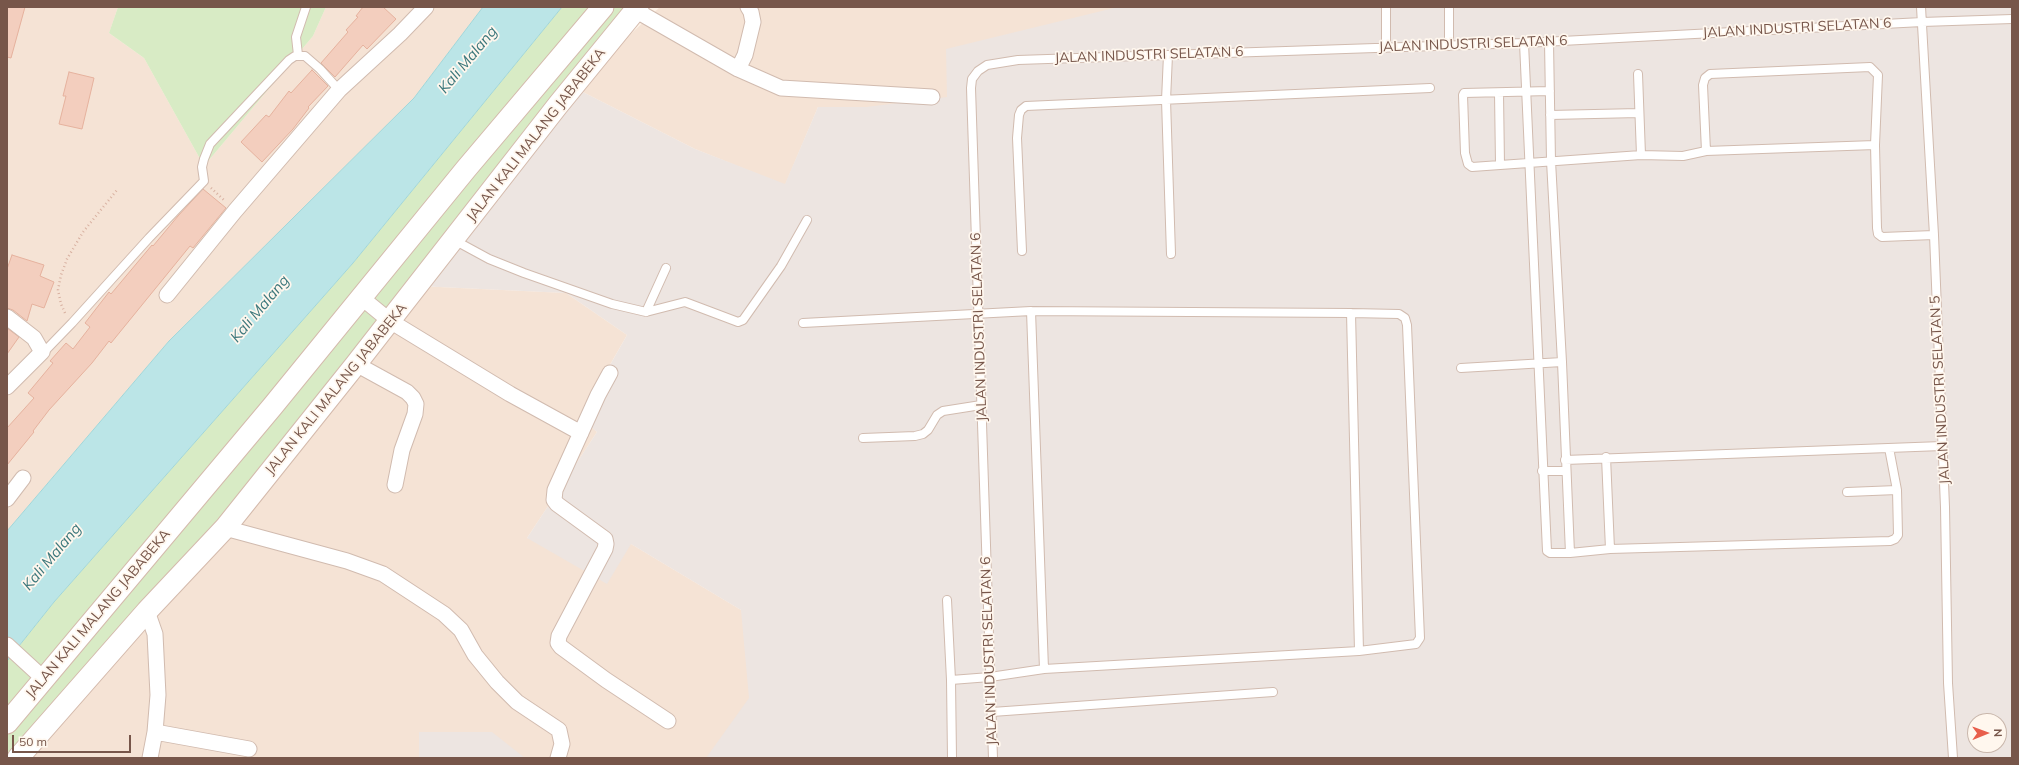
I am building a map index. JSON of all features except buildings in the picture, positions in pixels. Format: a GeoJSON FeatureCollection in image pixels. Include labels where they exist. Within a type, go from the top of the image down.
{"type":"FeatureCollection","features":[{"type":"Feature","properties":{"kind":"main road","name":"JALAN KALI MALANG JABABEKA"},"geometry":{"type":"LineString","coordinates":[[7,723],[272,407],[466,169],[603,7]]}},
{"type":"Feature","properties":{"kind":"main road","name":"JALAN KALI MALANG JABABEKA"},"geometry":{"type":"LineString","coordinates":[[18,758],[147,611],[225,528],[454,240],[563,99],[636,9]]}},
{"type":"Feature","properties":{"kind":"street"},"geometry":{"type":"LineString","coordinates":[[168,295],[235,210],[339,90],[400,34],[426,7]]}},
{"type":"Feature","properties":{"kind":"street"},"geometry":{"type":"LineString","coordinates":[[738,69],[745,55],[754,22],[748,7]]}},
{"type":"Feature","properties":{"kind":"street"},"geometry":{"type":"LineString","coordinates":[[636,9],[738,69],[764,82],[781,88],[932,97]]}},
{"type":"Feature","properties":{"kind":"street"},"geometry":{"type":"LineString","coordinates":[[362,298],[390,321],[510,394],[581,434]]}},
{"type":"Feature","properties":{"kind":"street"},"geometry":{"type":"LineString","coordinates":[[7,318],[34,338],[41,348],[42,354],[7,387]]}},
{"type":"Feature","properties":{"kind":"street"},"geometry":{"type":"LineString","coordinates":[[356,364],[407,392],[416,404],[415,414],[402,450],[395,485]]}},
{"type":"Feature","properties":{"kind":"street"},"geometry":{"type":"LineString","coordinates":[[610,373],[555,490],[554,500],[605,540],[606,547],[559,636],[558,643],[561,647],[606,680],[668,721]]}},
{"type":"Feature","properties":{"kind":"street"},"geometry":{"type":"LineString","coordinates":[[7,499],[23,478]]}},
{"type":"Feature","properties":{"kind":"street"},"geometry":{"type":"LineString","coordinates":[[225,528],[347,561],[383,574],[444,614],[461,630],[475,654],[496,682],[517,702],[559,730],[562,744],[558,758]]}},
{"type":"Feature","properties":{"kind":"street"},"geometry":{"type":"LineString","coordinates":[[147,611],[155,634],[158,695],[155,732],[150,758]]}},
{"type":"Feature","properties":{"kind":"street"},"geometry":{"type":"LineString","coordinates":[[7,645],[44,679]]}},
{"type":"Feature","properties":{"kind":"street"},"geometry":{"type":"LineString","coordinates":[[155,732],[249,749]]}},
{"type":"Feature","properties":{"kind":"lane"},"geometry":{"type":"LineString","coordinates":[[298,55],[296,37],[306,7]]}},
{"type":"Feature","properties":{"kind":"lane"},"geometry":{"type":"LineString","coordinates":[[1386,7],[1386,48]]}},
{"type":"Feature","properties":{"kind":"lane"},"geometry":{"type":"LineString","coordinates":[[1449,7],[1449,46]]}},
{"type":"Feature","properties":{"kind":"lane","name":"JALAN INDUSTRI SELATAN 5"},"geometry":{"type":"LineString","coordinates":[[1921,7],[1934,235],[1942,446],[1948,683],[1953,758]]}},
{"type":"Feature","properties":{"kind":"lane","name":"JALAN INDUSTRI SELATAN 6"},"geometry":{"type":"LineString","coordinates":[[993,758],[971,88],[975,73],[987,65],[1018,60],[1549,42],[1922,22],[2012,19]]}},
{"type":"Feature","properties":{"kind":"lane"},"geometry":{"type":"LineString","coordinates":[[1549,42],[1551,161],[1562,362],[1570,553]]}},
{"type":"Feature","properties":{"kind":"lane"},"geometry":{"type":"LineString","coordinates":[[1524,43],[1539,364],[1542,471],[1547,550],[1550,553],[1570,553],[1610,549],[1890,541],[1895,539],[1898,535],[1897,490],[1890,448]]}},
{"type":"Feature","properties":{"kind":"lane"},"geometry":{"type":"LineString","coordinates":[[42,354],[72,324],[148,238],[204,181],[202,168],[210,144],[276,73],[293,57],[298,55],[305,56],[339,90]]}},
{"type":"Feature","properties":{"kind":"lane"},"geometry":{"type":"LineString","coordinates":[[1168,55],[1166,100],[1171,254]]}},
{"type":"Feature","properties":{"kind":"lane"},"geometry":{"type":"LineString","coordinates":[[1706,151],[1703,85],[1705,78],[1710,74],[1870,67],[1878,75],[1876,145],[1878,234],[1882,237],[1934,235]]}},
{"type":"Feature","properties":{"kind":"lane"},"geometry":{"type":"LineString","coordinates":[[1638,74],[1641,155]]}},
{"type":"Feature","properties":{"kind":"lane"},"geometry":{"type":"LineString","coordinates":[[1022,251],[1017,138],[1018,119],[1021,110],[1026,106],[1430,88]]}},
{"type":"Feature","properties":{"kind":"lane"},"geometry":{"type":"LineString","coordinates":[[1550,91],[1466,93],[1463,95],[1466,160],[1472,167],[1641,155],[1683,156],[1706,151],[1876,145]]}},
{"type":"Feature","properties":{"kind":"lane"},"geometry":{"type":"LineString","coordinates":[[1499,93],[1500,165]]}},
{"type":"Feature","properties":{"kind":"lane"},"geometry":{"type":"LineString","coordinates":[[1550,115],[1639,113]]}},
{"type":"Feature","properties":{"kind":"lane"},"geometry":{"type":"LineString","coordinates":[[454,240],[489,259],[612,304],[646,312],[682,302],[736,322],[740,321],[781,266],[807,220]]}},
{"type":"Feature","properties":{"kind":"lane"},"geometry":{"type":"LineString","coordinates":[[646,312],[666,268]]}},
{"type":"Feature","properties":{"kind":"lane"},"geometry":{"type":"LineString","coordinates":[[1031,311],[1044,669]]}},
{"type":"Feature","properties":{"kind":"lane"},"geometry":{"type":"LineString","coordinates":[[803,323],[1031,311],[1351,312],[1399,314],[1405,318],[1407,325],[1420,638],[1416,644],[1359,651],[1044,669],[990,677],[951,680]]}},
{"type":"Feature","properties":{"kind":"lane"},"geometry":{"type":"LineString","coordinates":[[1351,312],[1359,651]]}},
{"type":"Feature","properties":{"kind":"lane"},"geometry":{"type":"LineString","coordinates":[[1462,368],[1562,362]]}},
{"type":"Feature","properties":{"kind":"lane"},"geometry":{"type":"LineString","coordinates":[[863,438],[915,436],[928,430],[938,415],[944,411],[981,405]]}},
{"type":"Feature","properties":{"kind":"lane"},"geometry":{"type":"LineString","coordinates":[[1566,460],[1606,457],[1942,446]]}},
{"type":"Feature","properties":{"kind":"lane"},"geometry":{"type":"LineString","coordinates":[[1606,457],[1610,549]]}},
{"type":"Feature","properties":{"kind":"lane"},"geometry":{"type":"LineString","coordinates":[[1542,471],[1566,471]]}},
{"type":"Feature","properties":{"kind":"lane"},"geometry":{"type":"LineString","coordinates":[[1847,492],[1897,490]]}},
{"type":"Feature","properties":{"kind":"lane"},"geometry":{"type":"LineString","coordinates":[[947,600],[951,680],[952,758]]}},
{"type":"Feature","properties":{"kind":"lane"},"geometry":{"type":"LineString","coordinates":[[992,712],[1273,692]]}},
{"type":"Feature","properties":{"kind":"path"},"geometry":{"type":"LineString","coordinates":[[204,181],[235,210]]}},
{"type":"Feature","properties":{"kind":"path"},"geometry":{"type":"LineString","coordinates":[[72,324],[65,312],[59,296],[61,275],[74,245],[117,190]]}},
{"type":"Feature","properties":{"kind":"shaded area"},"geometry":{"type":"Polygon","coordinates":[[[7,7],[118,7],[109,33],[144,58],[204,166],[313,36],[326,7],[483,7],[414,98],[169,341],[7,531],[7,7]]]}},
{"type":"Feature","properties":{"kind":"shaded area"},"geometry":{"type":"Polygon","coordinates":[[[660,7],[2012,7],[2012,758],[18,758],[418,286],[566,293],[627,335],[580,417],[597,432],[527,538],[631,544],[741,610],[866,107],[818,107],[785,185],[695,149],[573,87],[660,7]]]}},
{"type":"Feature","properties":{"kind":"shaded area"},"geometry":{"type":"Polygon","coordinates":[[[1118,7],[2012,7],[2012,758],[706,758],[749,698],[741,610],[631,544],[607,584],[527,538],[597,432],[580,418],[627,335],[566,293],[418,286],[573,87],[695,149],[785,184],[818,107],[866,107],[947,97],[946,49],[1118,7]]]}},
{"type":"Feature","properties":{"kind":"shaded area"},"geometry":{"type":"Polygon","coordinates":[[[419,732],[492,732],[525,758],[419,758],[419,732]]]}},
{"type":"Feature","properties":{"kind":"green space"},"geometry":{"type":"Polygon","coordinates":[[[118,7],[326,7],[313,36],[204,166],[144,58],[109,33],[118,7]]]}},
{"type":"Feature","properties":{"kind":"green space"},"geometry":{"type":"Polygon","coordinates":[[[562,7],[639,7],[454,240],[18,758],[7,758],[7,661],[54,602],[353,263],[562,7]]]}},
{"type":"Feature","properties":{"kind":"water","name":"Kali Malang"},"geometry":{"type":"Polygon","coordinates":[[[483,7],[562,7],[353,263],[54,602],[7,661],[7,531],[169,341],[414,98],[483,7]]]}}]}
